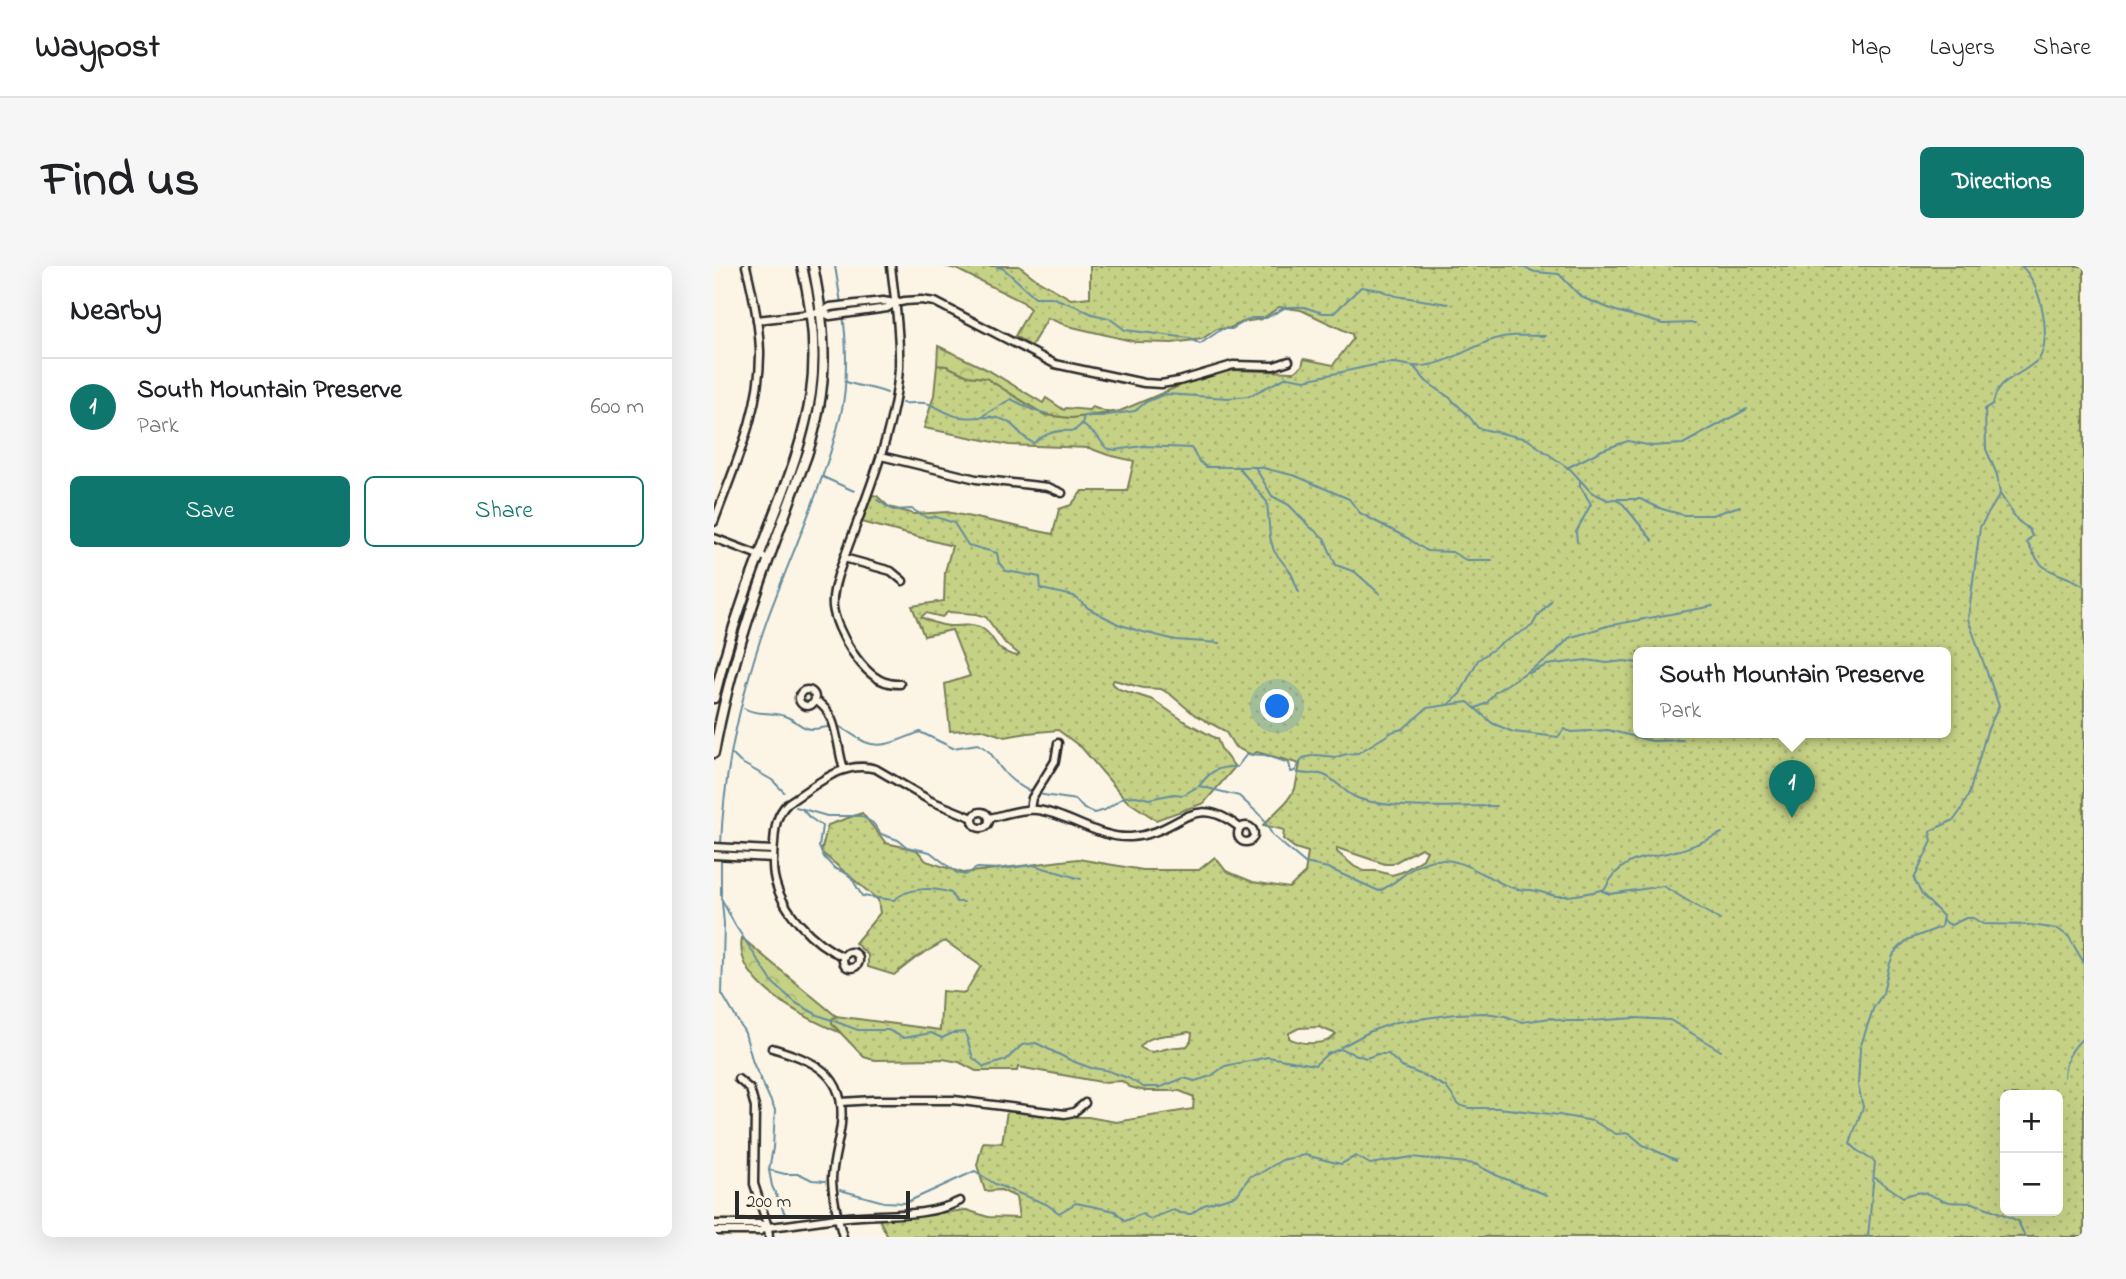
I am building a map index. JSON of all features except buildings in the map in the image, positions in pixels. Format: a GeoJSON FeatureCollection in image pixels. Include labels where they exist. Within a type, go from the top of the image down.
{"type":"FeatureCollection","features":[{"type":"Feature","properties":{"kind":"street"},"geometry":{"type":"LineString","coordinates":[[714,522],[754,404],[760,352],[757,320],[746,266]]}},
{"type":"Feature","properties":{"kind":"street"},"geometry":{"type":"LineString","coordinates":[[714,698],[728,647],[804,428],[813,365],[811,314],[802,266]]}},
{"type":"Feature","properties":{"kind":"street"},"geometry":{"type":"LineString","coordinates":[[715,749],[731,674],[816,424],[824,369],[824,339],[813,266]]}},
{"type":"Feature","properties":{"kind":"street"},"geometry":{"type":"LineString","coordinates":[[891,266],[899,368],[893,410],[881,456],[833,592],[833,605],[841,634],[870,672],[887,683],[900,684]]}},
{"type":"Feature","properties":{"kind":"street"},"geometry":{"type":"LineString","coordinates":[[822,312],[830,316],[847,313],[887,300],[895,303],[921,300],[935,302],[1055,364],[1144,383],[1179,381],[1233,365],[1274,366],[1289,361]]}},
{"type":"Feature","properties":{"kind":"street"},"geometry":{"type":"LineString","coordinates":[[757,320],[811,314],[846,305],[873,306]]}},
{"type":"Feature","properties":{"kind":"street"},"geometry":{"type":"LineString","coordinates":[[881,456],[975,479],[1048,487],[1062,493]]}},
{"type":"Feature","properties":{"kind":"street"},"geometry":{"type":"LineString","coordinates":[[714,538],[769,559]]}},
{"type":"Feature","properties":{"kind":"street"},"geometry":{"type":"LineString","coordinates":[[844,558],[891,571],[903,581]]}},
{"type":"Feature","properties":{"kind":"street"},"geometry":{"type":"LineString","coordinates":[[815,701],[822,705],[833,725],[844,769]]}},
{"type":"Feature","properties":{"kind":"street"},"geometry":{"type":"LineString","coordinates":[[1030,809],[1032,799],[1055,761],[1058,743]]}},
{"type":"Feature","properties":{"kind":"street"},"geometry":{"type":"LineString","coordinates":[[844,957],[795,920],[775,882],[775,823],[788,803],[844,769],[857,766],[876,769],[931,801],[973,818]]}},
{"type":"Feature","properties":{"kind":"street"},"geometry":{"type":"LineString","coordinates":[[989,818],[1030,809],[1055,813],[1110,835],[1126,838],[1156,833],[1190,815],[1208,811],[1221,815],[1240,828]]}},
{"type":"Feature","properties":{"kind":"street"},"geometry":{"type":"LineString","coordinates":[[973,818],[981,812],[989,818]]}},
{"type":"Feature","properties":{"kind":"street"},"geometry":{"type":"LineString","coordinates":[[973,818],[975,825],[981,828],[988,825],[989,818]]}},
{"type":"Feature","properties":{"kind":"street"},"geometry":{"type":"LineString","coordinates":[[714,847],[773,854]]}},
{"type":"Feature","properties":{"kind":"street"},"geometry":{"type":"LineString","coordinates":[[714,855],[773,854]]}},
{"type":"Feature","properties":{"kind":"street"},"geometry":{"type":"LineString","coordinates":[[772,1048],[802,1057],[819,1066],[837,1088],[841,1102],[841,1125],[832,1180],[844,1237]]}},
{"type":"Feature","properties":{"kind":"street"},"geometry":{"type":"LineString","coordinates":[[738,1079],[750,1089],[755,1107],[754,1184],[769,1237]]}},
{"type":"Feature","properties":{"kind":"street"},"geometry":{"type":"LineString","coordinates":[[841,1102],[954,1100],[1065,1114],[1074,1112],[1085,1103]]}},
{"type":"Feature","properties":{"kind":"street"},"geometry":{"type":"LineString","coordinates":[[714,1224],[760,1231],[768,1227],[839,1218],[926,1211],[950,1207],[960,1201]]}},
{"type":"Feature","properties":{"kind":"street"},"geometry":{"type":"LineString","coordinates":[[714,1231],[760,1224],[768,1227]]}},
{"type":"Feature","properties":{"kind":"green space"},"geometry":{"type":"Polygon","coordinates":[[[944,266],[1019,266],[1071,299],[1090,297],[1090,266],[2084,266],[2084,1237],[888,1237],[879,1219],[967,1210],[988,1217],[1019,1218],[1016,1197],[1001,1190],[985,1191],[977,1165],[983,1142],[1002,1143],[1007,1111],[1088,1117],[1116,1122],[1193,1109],[1194,1097],[1180,1091],[1145,1091],[1130,1087],[1122,1081],[1101,1082],[1018,1067],[1017,1071],[976,1071],[959,1062],[943,1059],[875,1060],[864,1057],[832,1024],[832,1019],[836,1016],[940,1030],[942,991],[965,993],[981,966],[945,941],[917,957],[894,975],[868,967],[868,955],[855,943],[880,913],[878,900],[821,852],[828,825],[862,813],[886,843],[917,850],[926,861],[963,873],[1078,859],[1143,870],[1199,870],[1215,857],[1226,871],[1253,882],[1289,888],[1305,873],[1308,852],[1295,848],[1283,839],[1284,830],[1263,825],[1295,789],[1300,764],[1257,752],[1252,755],[1235,747],[1225,731],[1195,715],[1161,689],[1143,688],[1114,680],[1112,683],[1119,689],[1153,700],[1217,739],[1222,751],[1235,767],[1204,803],[1156,820],[1126,800],[1082,748],[1058,730],[1005,737],[981,729],[950,731],[945,684],[970,676],[952,630],[924,636],[912,606],[944,601],[945,572],[952,546],[862,522],[872,495],[889,507],[914,514],[947,512],[1053,534],[1059,509],[1071,505],[1082,491],[1127,491],[1134,461],[1089,448],[1009,445],[924,428],[934,395],[937,365],[947,366],[968,376],[986,378],[1045,415],[1071,418],[1120,411],[1179,386],[1227,370],[1294,372],[1302,366],[1304,359],[1333,365],[1353,339],[1352,334],[1301,310],[1279,307],[1262,319],[1217,329],[1202,339],[1172,343],[1136,342],[1068,326],[1048,318],[1031,346],[1015,336],[1030,309],[1023,302],[956,269],[944,266]],[[948,612],[942,617],[926,613],[921,617],[945,625],[979,627],[988,633],[1003,651],[1017,656],[1019,654],[1005,643],[986,617],[948,612]],[[1337,848],[1337,852],[1355,867],[1392,875],[1423,859],[1427,851],[1421,848],[1392,864],[1385,864],[1337,848]],[[1319,1027],[1299,1028],[1289,1033],[1289,1038],[1314,1043],[1327,1041],[1336,1034],[1319,1027]],[[1192,1033],[1150,1039],[1140,1047],[1154,1052],[1187,1046],[1192,1033]]]}},
{"type":"Feature","properties":{"kind":"green space"},"geometry":{"type":"Polygon","coordinates":[[[938,346],[988,370],[1043,403],[1046,398],[1064,410],[1089,410],[1092,407],[1110,413],[1071,418],[1045,415],[986,378],[968,376],[947,366],[937,365],[938,346]]]}},
{"type":"Feature","properties":{"kind":"green space"},"geometry":{"type":"Polygon","coordinates":[[[742,938],[836,1016],[832,1019],[832,1024],[841,1033],[792,1009],[760,984],[749,970],[742,954],[742,938]]]}},
{"type":"Feature","properties":{"kind":"waterway"},"geometry":{"type":"LineString","coordinates":[[835,266],[841,303]]}},
{"type":"Feature","properties":{"kind":"waterway"},"geometry":{"type":"LineString","coordinates":[[995,266],[1004,269],[1035,297],[1051,297],[1109,318],[1125,330],[1189,338],[1200,344],[1222,329],[1232,329],[1251,318],[1266,318],[1286,307],[1304,307],[1322,313],[1334,313],[1361,287],[1396,296],[1448,304]]}},
{"type":"Feature","properties":{"kind":"waterway"},"geometry":{"type":"LineString","coordinates":[[1519,266],[1535,272],[1559,274],[1581,297],[1616,311],[1663,324],[1695,323]]}},
{"type":"Feature","properties":{"kind":"waterway"},"geometry":{"type":"LineString","coordinates":[[2021,266],[2028,273],[2039,296],[2045,337],[2043,349],[2037,361],[1998,389],[1993,404],[1985,409],[1986,449],[1997,475],[2000,494],[2018,521],[2029,529],[2032,536],[2027,542],[2036,558],[2048,569],[2084,586]]}},
{"type":"Feature","properties":{"kind":"waterway"},"geometry":{"type":"LineString","coordinates":[[721,844],[730,759],[750,674],[767,620],[826,467],[841,414],[846,361],[842,308]]}},
{"type":"Feature","properties":{"kind":"waterway"},"geometry":{"type":"LineString","coordinates":[[1415,366],[1436,364],[1501,337],[1545,336]]}},
{"type":"Feature","properties":{"kind":"waterway"},"geometry":{"type":"LineString","coordinates":[[1082,424],[1084,416],[1135,411],[1146,402],[1165,394],[1228,398],[1249,396],[1287,377],[1305,380],[1379,364],[1413,366],[1427,382],[1468,415],[1478,428],[1527,439],[1571,470],[1591,492],[1623,504],[1653,541]]}},
{"type":"Feature","properties":{"kind":"waterway"},"geometry":{"type":"LineString","coordinates":[[844,381],[887,393]]}},
{"type":"Feature","properties":{"kind":"waterway"},"geometry":{"type":"LineString","coordinates":[[984,415],[1011,399],[1048,414]]}},
{"type":"Feature","properties":{"kind":"waterway"},"geometry":{"type":"LineString","coordinates":[[902,403],[926,403],[960,417],[999,418],[1034,443],[1052,432],[1074,431],[1082,424],[1098,437],[1106,448],[1115,450],[1143,446],[1191,448],[1206,467],[1259,467],[1296,476],[1349,499],[1360,513],[1427,551],[1452,552],[1466,560],[1492,560]]}},
{"type":"Feature","properties":{"kind":"waterway"},"geometry":{"type":"LineString","coordinates":[[1567,468],[1602,450],[1628,441],[1652,446],[1683,444],[1747,409]]}},
{"type":"Feature","properties":{"kind":"waterway"},"geometry":{"type":"LineString","coordinates":[[1255,467],[1272,496],[1289,505],[1324,538],[1336,565],[1355,572],[1380,594]]}},
{"type":"Feature","properties":{"kind":"waterway"},"geometry":{"type":"LineString","coordinates":[[1239,468],[1267,502],[1274,551],[1291,573],[1299,592]]}},
{"type":"Feature","properties":{"kind":"waterway"},"geometry":{"type":"LineString","coordinates":[[823,477],[854,491]]}},
{"type":"Feature","properties":{"kind":"waterway"},"geometry":{"type":"LineString","coordinates":[[1577,542],[1576,532],[1591,504],[1580,486],[1580,480]]}},
{"type":"Feature","properties":{"kind":"waterway"},"geometry":{"type":"LineString","coordinates":[[1868,1237],[1875,1162],[1850,1143],[1863,1107],[1858,1085],[1860,1048],[1873,1009],[1883,993],[1894,953],[1907,940],[1941,927],[1943,916],[1922,895],[1914,879],[1932,841],[1930,831],[1954,820],[1969,794],[1987,731],[1999,706],[1968,619],[1980,527],[2000,494]]}},
{"type":"Feature","properties":{"kind":"waterway"},"geometry":{"type":"LineString","coordinates":[[1615,499],[1640,499],[1684,515],[1712,515],[1740,506]]}},
{"type":"Feature","properties":{"kind":"waterway"},"geometry":{"type":"LineString","coordinates":[[877,500],[893,510],[912,509],[927,518],[936,517],[954,523],[968,545],[997,553],[999,563],[1006,571],[1040,577],[1041,589],[1074,596],[1088,608],[1118,624],[1176,640],[1220,643]]}},
{"type":"Feature","properties":{"kind":"waterway"},"geometry":{"type":"LineString","coordinates":[[1449,704],[1460,694],[1478,660],[1532,626],[1551,601]]}},
{"type":"Feature","properties":{"kind":"waterway"},"geometry":{"type":"LineString","coordinates":[[1476,708],[1487,703],[1495,692],[1552,656],[1569,638],[1607,626],[1713,606]]}},
{"type":"Feature","properties":{"kind":"waterway"},"geometry":{"type":"LineString","coordinates":[[1529,673],[1547,665],[1586,660],[1633,662]]}},
{"type":"Feature","properties":{"kind":"waterway"},"geometry":{"type":"LineString","coordinates":[[1199,786],[1215,770],[1237,767],[1247,754],[1265,755],[1289,763],[1291,772],[1295,771],[1303,758],[1358,753],[1394,731],[1403,729],[1427,708],[1468,702],[1492,723],[1513,732],[1558,737],[1564,729],[1571,732],[1608,730],[1633,736]]}},
{"type":"Feature","properties":{"kind":"waterway"},"geometry":{"type":"LineString","coordinates":[[744,708],[754,712],[782,715],[808,729],[829,727]]}},
{"type":"Feature","properties":{"kind":"waterway"},"geometry":{"type":"LineString","coordinates":[[840,727],[862,740],[879,745],[920,732],[953,748],[978,744],[990,753],[1010,778],[1031,792]]}},
{"type":"Feature","properties":{"kind":"waterway"},"geometry":{"type":"LineString","coordinates":[[1640,738],[1652,741],[1684,740]]}},
{"type":"Feature","properties":{"kind":"waterway"},"geometry":{"type":"LineString","coordinates":[[732,754],[740,762],[772,780],[784,792]]}},
{"type":"Feature","properties":{"kind":"waterway"},"geometry":{"type":"LineString","coordinates":[[1297,772],[1324,775],[1355,797],[1385,804],[1424,807],[1497,806]]}},
{"type":"Feature","properties":{"kind":"waterway"},"geometry":{"type":"LineString","coordinates":[[1037,794],[1076,800],[1084,809],[1095,813],[1105,810],[1124,797],[1149,799],[1183,795],[1199,786],[1239,796],[1262,817],[1273,836],[1305,863],[1328,868],[1379,891],[1419,865],[1445,860],[1464,865],[1516,889],[1557,896],[1582,894],[1605,889],[1620,869],[1637,859],[1686,848],[1722,833]]}},
{"type":"Feature","properties":{"kind":"waterway"},"geometry":{"type":"LineString","coordinates":[[796,807],[827,816],[861,816],[873,823],[881,834],[898,840],[907,847],[930,852],[957,873],[965,875],[977,868],[1002,869],[1033,865],[1081,879]]}},
{"type":"Feature","properties":{"kind":"waterway"},"geometry":{"type":"LineString","coordinates":[[802,809],[822,826],[819,847],[824,857],[834,868],[850,875],[862,896],[894,900],[914,890],[929,889],[951,893],[956,902],[964,902]]}},
{"type":"Feature","properties":{"kind":"waterway"},"geometry":{"type":"LineString","coordinates":[[721,850],[721,896]]}},
{"type":"Feature","properties":{"kind":"waterway"},"geometry":{"type":"LineString","coordinates":[[1602,891],[1610,894],[1663,886],[1720,920]]}},
{"type":"Feature","properties":{"kind":"waterway"},"geometry":{"type":"LineString","coordinates":[[721,898],[735,925],[773,983],[796,1003],[818,1015],[858,1030],[888,1030],[904,1038],[931,1033],[942,1038],[965,1032],[973,1058],[984,1067],[1006,1060],[1022,1045],[1036,1043],[1072,1061],[1128,1078],[1143,1087],[1161,1087],[1184,1078],[1195,1081],[1211,1076],[1225,1066],[1268,1057],[1315,1065],[1327,1054],[1340,1049],[1366,1058],[1388,1054],[1402,1067],[1446,1087],[1459,1105],[1593,1121],[1616,1134],[1629,1133],[1643,1145],[1676,1160]]}},
{"type":"Feature","properties":{"kind":"waterway"},"geometry":{"type":"LineString","coordinates":[[722,902],[722,994],[745,1033],[753,1063],[775,1110],[769,1170],[772,1186],[785,1214]]}},
{"type":"Feature","properties":{"kind":"waterway"},"geometry":{"type":"LineString","coordinates":[[1943,921],[1951,925],[1966,918],[1973,918],[1983,924],[2031,925],[2058,929],[2069,937],[2084,963]]}},
{"type":"Feature","properties":{"kind":"waterway"},"geometry":{"type":"LineString","coordinates":[[1341,1047],[1371,1031],[1396,1022],[1485,1013],[1522,1022],[1551,1018],[1564,1021],[1636,1018],[1670,1020],[1721,1051]]}},
{"type":"Feature","properties":{"kind":"waterway"},"geometry":{"type":"LineString","coordinates":[[2064,1077],[2070,1055],[2084,1037]]}},
{"type":"Feature","properties":{"kind":"waterway"},"geometry":{"type":"LineString","coordinates":[[840,1190],[884,1202],[905,1203],[975,1171],[995,1184],[1046,1204],[1059,1213],[1076,1203],[1115,1211],[1125,1221],[1142,1214],[1150,1219],[1173,1210],[1191,1214],[1204,1205],[1237,1195],[1250,1176],[1259,1174],[1282,1160],[1305,1155],[1341,1164],[1356,1156],[1370,1164],[1412,1157],[1475,1164],[1547,1195]]}},
{"type":"Feature","properties":{"kind":"waterway"},"geometry":{"type":"LineString","coordinates":[[769,1170],[825,1181]]}},
{"type":"Feature","properties":{"kind":"waterway"},"geometry":{"type":"LineString","coordinates":[[1875,1178],[1903,1197],[1923,1193],[1950,1202],[1972,1203],[1990,1209],[2018,1221],[2025,1237]]}},
{"type":"Feature","properties":{"kind":"place","name":"South Mountain Preserve"},"geometry":{"type":"Point","coordinates":[1792,818]}}]}
